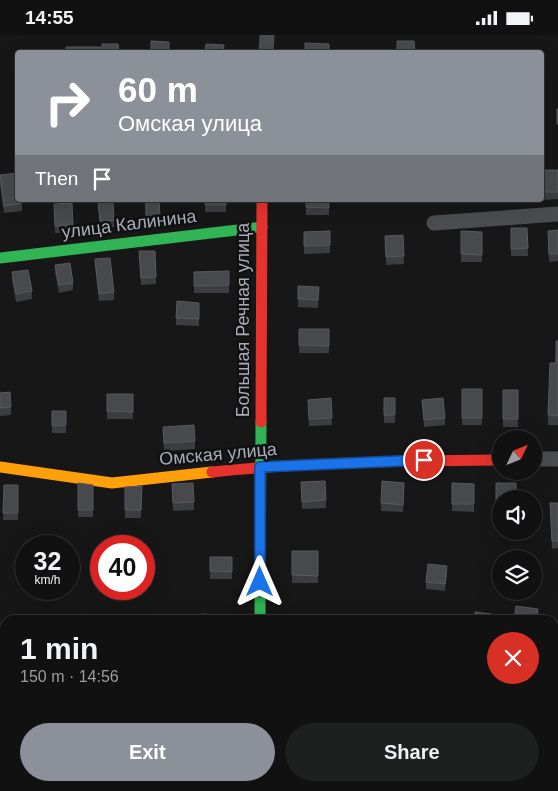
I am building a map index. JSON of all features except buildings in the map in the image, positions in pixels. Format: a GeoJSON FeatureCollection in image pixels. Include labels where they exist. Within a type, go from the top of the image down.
{"type":"FeatureCollection","features":[{"type":"Feature","properties":{"kind":"street"},"geometry":{"type":"LineString","coordinates":[[266,50],[267,35]]}},
{"type":"Feature","properties":{"kind":"street","name":"Большая Речная улица"},"geometry":{"type":"LineString","coordinates":[[260,615],[262,202]]}},
{"type":"Feature","properties":{"kind":"street"},"geometry":{"type":"LineString","coordinates":[[434,223],[558,214]]}},
{"type":"Feature","properties":{"kind":"street","name":"улица Калинина"},"geometry":{"type":"LineString","coordinates":[[0,258],[262,227]]}},
{"type":"Feature","properties":{"kind":"street"},"geometry":{"type":"LineString","coordinates":[[542,459],[558,459]]}},
{"type":"Feature","properties":{"kind":"street","name":"Омская улица"},"geometry":{"type":"LineString","coordinates":[[0,467],[112,483],[260,467],[405,461],[492,460]]}},
{"type":"Feature","properties":{"kind":"traffic: fast"},"geometry":{"type":"LineString","coordinates":[[0,258],[262,227]]}},
{"type":"Feature","properties":{"kind":"traffic: fast"},"geometry":{"type":"LineString","coordinates":[[260,615],[261,422]]}},
{"type":"Feature","properties":{"kind":"traffic: slow"},"geometry":{"type":"LineString","coordinates":[[0,467],[112,483],[212,472]]}},
{"type":"Feature","properties":{"kind":"traffic: jam"},"geometry":{"type":"LineString","coordinates":[[261,422],[262,202]]}},
{"type":"Feature","properties":{"kind":"traffic: jam"},"geometry":{"type":"LineString","coordinates":[[212,472],[320,464],[492,460]]}},
{"type":"Feature","properties":{"kind":"route"},"geometry":{"type":"LineString","coordinates":[[260,582],[260,467],[424,460]]}}]}
